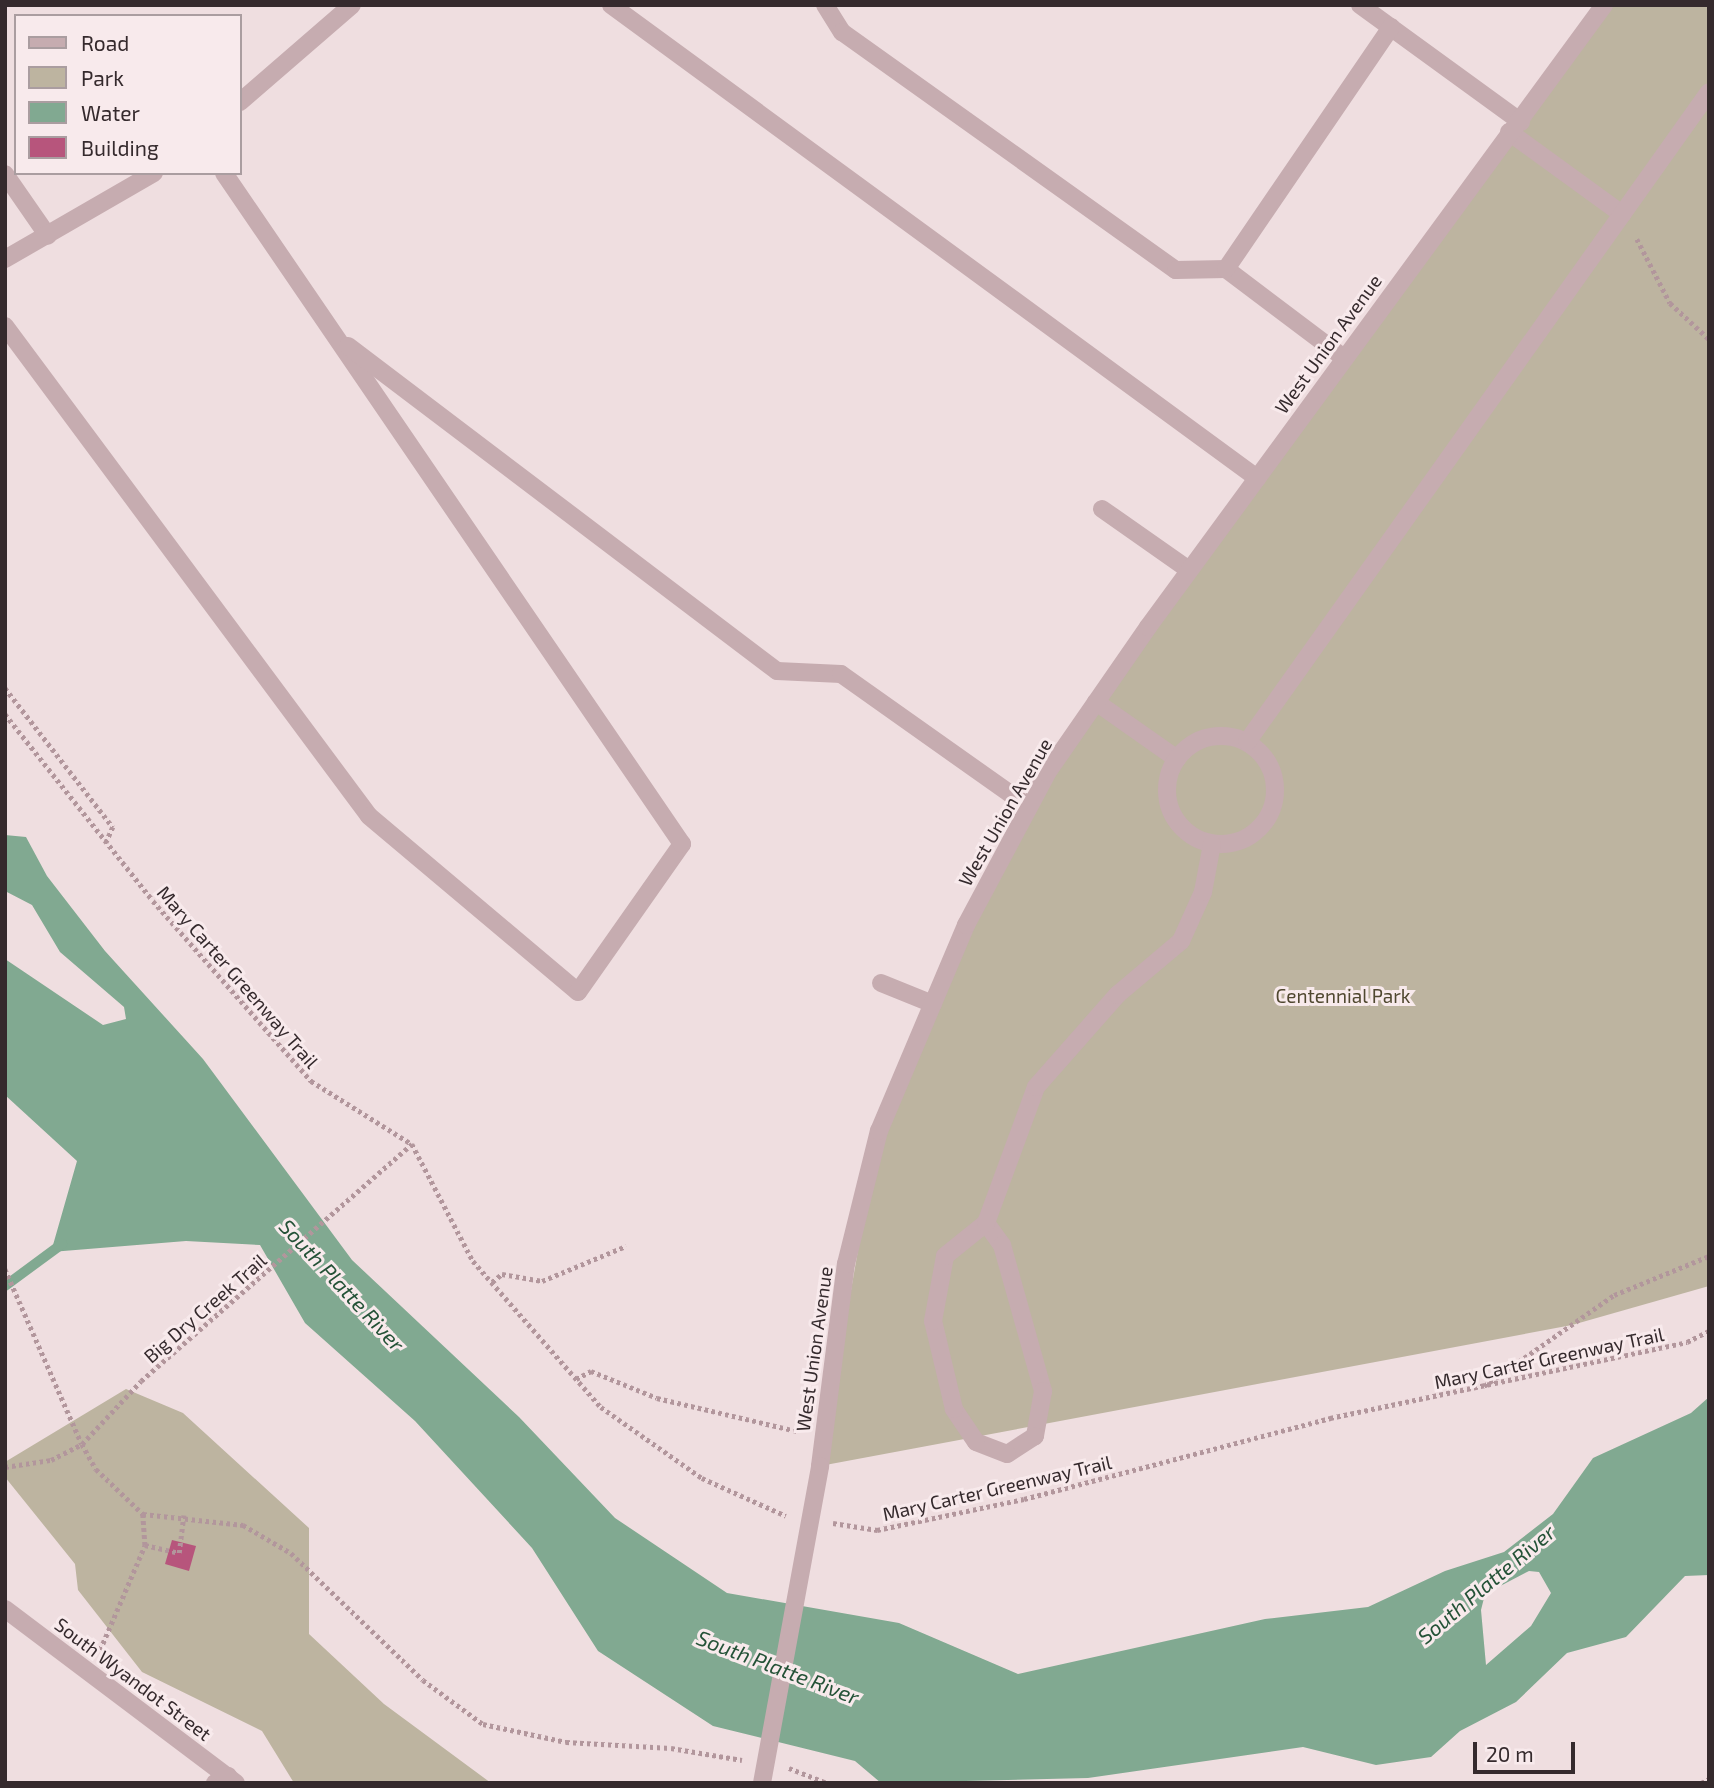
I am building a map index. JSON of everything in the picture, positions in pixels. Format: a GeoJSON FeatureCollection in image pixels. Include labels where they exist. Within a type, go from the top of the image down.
{"type":"FeatureCollection","features":[{"type":"Feature","properties":{"kind":"street"},"geometry":{"type":"LineString","coordinates":[[242,100],[352,5]]}},
{"type":"Feature","properties":{"kind":"street"},"geometry":{"type":"LineString","coordinates":[[611,5],[1257,478]]}},
{"type":"Feature","properties":{"kind":"street"},"geometry":{"type":"LineString","coordinates":[[825,5],[842,32],[1176,270],[1226,269],[1344,358]]}},
{"type":"Feature","properties":{"kind":"street"},"geometry":{"type":"LineString","coordinates":[[1360,5],[1391,27],[1622,214]]}},
{"type":"Feature","properties":{"kind":"street","name":"West Union Avenue"},"geometry":{"type":"LineString","coordinates":[[762,1783],[820,1466],[846,1264],[879,1131],[966,925],[1029,807],[1096,702],[1189,570],[1604,5]]}},
{"type":"Feature","properties":{"kind":"street"},"geometry":{"type":"LineString","coordinates":[[1226,269],[1391,27]]}},
{"type":"Feature","properties":{"kind":"street"},"geometry":{"type":"LineString","coordinates":[[1247,742],[1709,92]]}},
{"type":"Feature","properties":{"kind":"street"},"geometry":{"type":"LineString","coordinates":[[5,174],[48,236]]}},
{"type":"Feature","properties":{"kind":"street"},"geometry":{"type":"LineString","coordinates":[[5,259],[151,175]]}},
{"type":"Feature","properties":{"kind":"street"},"geometry":{"type":"LineString","coordinates":[[5,326],[369,816],[579,992],[682,844],[225,175]]}},
{"type":"Feature","properties":{"kind":"street"},"geometry":{"type":"LineString","coordinates":[[335,336],[777,671],[841,674],[1029,807]]}},
{"type":"Feature","properties":{"kind":"street"},"geometry":{"type":"LineString","coordinates":[[1102,509],[1189,570]]}},
{"type":"Feature","properties":{"kind":"street"},"geometry":{"type":"LineString","coordinates":[[1096,702],[1177,759]]}},
{"type":"Feature","properties":{"kind":"street"},"geometry":{"type":"LineString","coordinates":[[1209,737],[1247,742],[1264,756],[1273,775],[1268,817],[1254,834],[1212,844],[1184,828],[1167,801],[1168,779],[1177,759],[1209,737]]}},
{"type":"Feature","properties":{"kind":"street"},"geometry":{"type":"LineString","coordinates":[[986,1223],[1002,1245],[1043,1391],[1035,1436],[1007,1454],[976,1442],[954,1409],[933,1321],[945,1256],[986,1223],[1036,1087],[1117,995],[1181,941],[1203,891],[1212,844]]}},
{"type":"Feature","properties":{"kind":"street"},"geometry":{"type":"LineString","coordinates":[[881,983],[933,1004]]}},
{"type":"Feature","properties":{"kind":"street","name":"South Wyandot Street"},"geometry":{"type":"LineString","coordinates":[[5,1609],[90,1672],[226,1781]]}},
{"type":"Feature","properties":{"kind":"path"},"geometry":{"type":"LineString","coordinates":[[1622,214],[1670,303],[1709,339]]}},
{"type":"Feature","properties":{"kind":"path"},"geometry":{"type":"LineString","coordinates":[[5,688],[113,827],[106,844]]}},
{"type":"Feature","properties":{"kind":"path","name":"Mary Carter Greenway Trail"},"geometry":{"type":"LineString","coordinates":[[5,714],[106,844],[311,1081],[412,1144]]}},
{"type":"Feature","properties":{"kind":"path"},"geometry":{"type":"LineString","coordinates":[[412,1144],[473,1261],[576,1379],[653,1449],[771,1513],[797,1517]]}},
{"type":"Feature","properties":{"kind":"path","name":"Big Dry Creek Trail"},"geometry":{"type":"LineString","coordinates":[[5,1467],[51,1460],[82,1444],[141,1381],[412,1144]]}},
{"type":"Feature","properties":{"kind":"path"},"geometry":{"type":"LineString","coordinates":[[492,1282],[502,1275],[542,1281],[626,1246]]}},
{"type":"Feature","properties":{"kind":"path"},"geometry":{"type":"LineString","coordinates":[[1480,1389],[1614,1295],[1709,1256]]}},
{"type":"Feature","properties":{"kind":"path"},"geometry":{"type":"LineString","coordinates":[[5,1269],[82,1444],[96,1469],[144,1514],[184,1515],[243,1525],[291,1553],[423,1680],[483,1724],[566,1742],[671,1748],[754,1762]]}},
{"type":"Feature","properties":{"kind":"path","name":"Mary Carter Greenway Trail"},"geometry":{"type":"LineString","coordinates":[[824,1522],[877,1531],[1024,1499],[1330,1418],[1480,1389],[1687,1342],[1709,1331]]}},
{"type":"Feature","properties":{"kind":"path"},"geometry":{"type":"LineString","coordinates":[[576,1379],[591,1371],[657,1398],[796,1431]]}},
{"type":"Feature","properties":{"kind":"path"},"geometry":{"type":"LineString","coordinates":[[90,1672],[145,1545],[144,1514]]}},
{"type":"Feature","properties":{"kind":"path"},"geometry":{"type":"LineString","coordinates":[[145,1545],[179,1553],[184,1515]]}},
{"type":"Feature","properties":{"kind":"path"},"geometry":{"type":"LineString","coordinates":[[780,1767],[827,1783]]}},
{"type":"Feature","properties":{"kind":"path"},"geometry":{"type":"LineString","coordinates":[[1701,1783],[1709,1779]]}},
{"type":"Feature","properties":{"kind":"green space","name":"Centennial Park"},"geometry":{"type":"Polygon","coordinates":[[[1604,5],[1709,5],[1709,1286],[1572,1325],[820,1466],[879,1131],[1029,807],[1604,5]]]}},
{"type":"Feature","properties":{"kind":"green space"},"geometry":{"type":"Polygon","coordinates":[[[126,1389],[183,1413],[309,1528],[309,1634],[384,1704],[491,1783],[294,1783],[262,1731],[142,1672],[78,1590],[75,1564],[5,1477],[5,1462],[126,1389]]]}},
{"type":"Feature","properties":{"kind":"water","name":"South Platte River"},"geometry":{"type":"Polygon","coordinates":[[[5,835],[26,837],[47,876],[105,951],[203,1059],[352,1260],[519,1417],[615,1518],[727,1593],[899,1623],[1018,1674],[1265,1619],[1368,1607],[1445,1571],[1504,1552],[1553,1514],[1593,1458],[1691,1413],[1709,1397],[1709,1575],[1685,1576],[1626,1637],[1567,1653],[1516,1702],[1460,1731],[1431,1757],[1376,1765],[1303,1747],[1088,1778],[881,1783],[855,1761],[713,1726],[598,1651],[532,1548],[415,1421],[305,1323],[260,1245],[186,1241],[51,1252],[77,1161],[5,1095],[5,959],[103,1025],[126,1019],[124,1007],[60,952],[32,905],[5,891],[5,835]],[[1529,1571],[1485,1594],[1481,1610],[1486,1665],[1531,1626],[1551,1593],[1539,1572],[1529,1571]]]}},
{"type":"Feature","properties":{"kind":"building"},"geometry":{"type":"Polygon","coordinates":[[[172,1540],[196,1546],[189,1571],[165,1564],[172,1540]]]}},
{"type":"Feature","properties":{"kind":"waterway"},"geometry":{"type":"LineString","coordinates":[[5,1286],[62,1244]]}}]}
